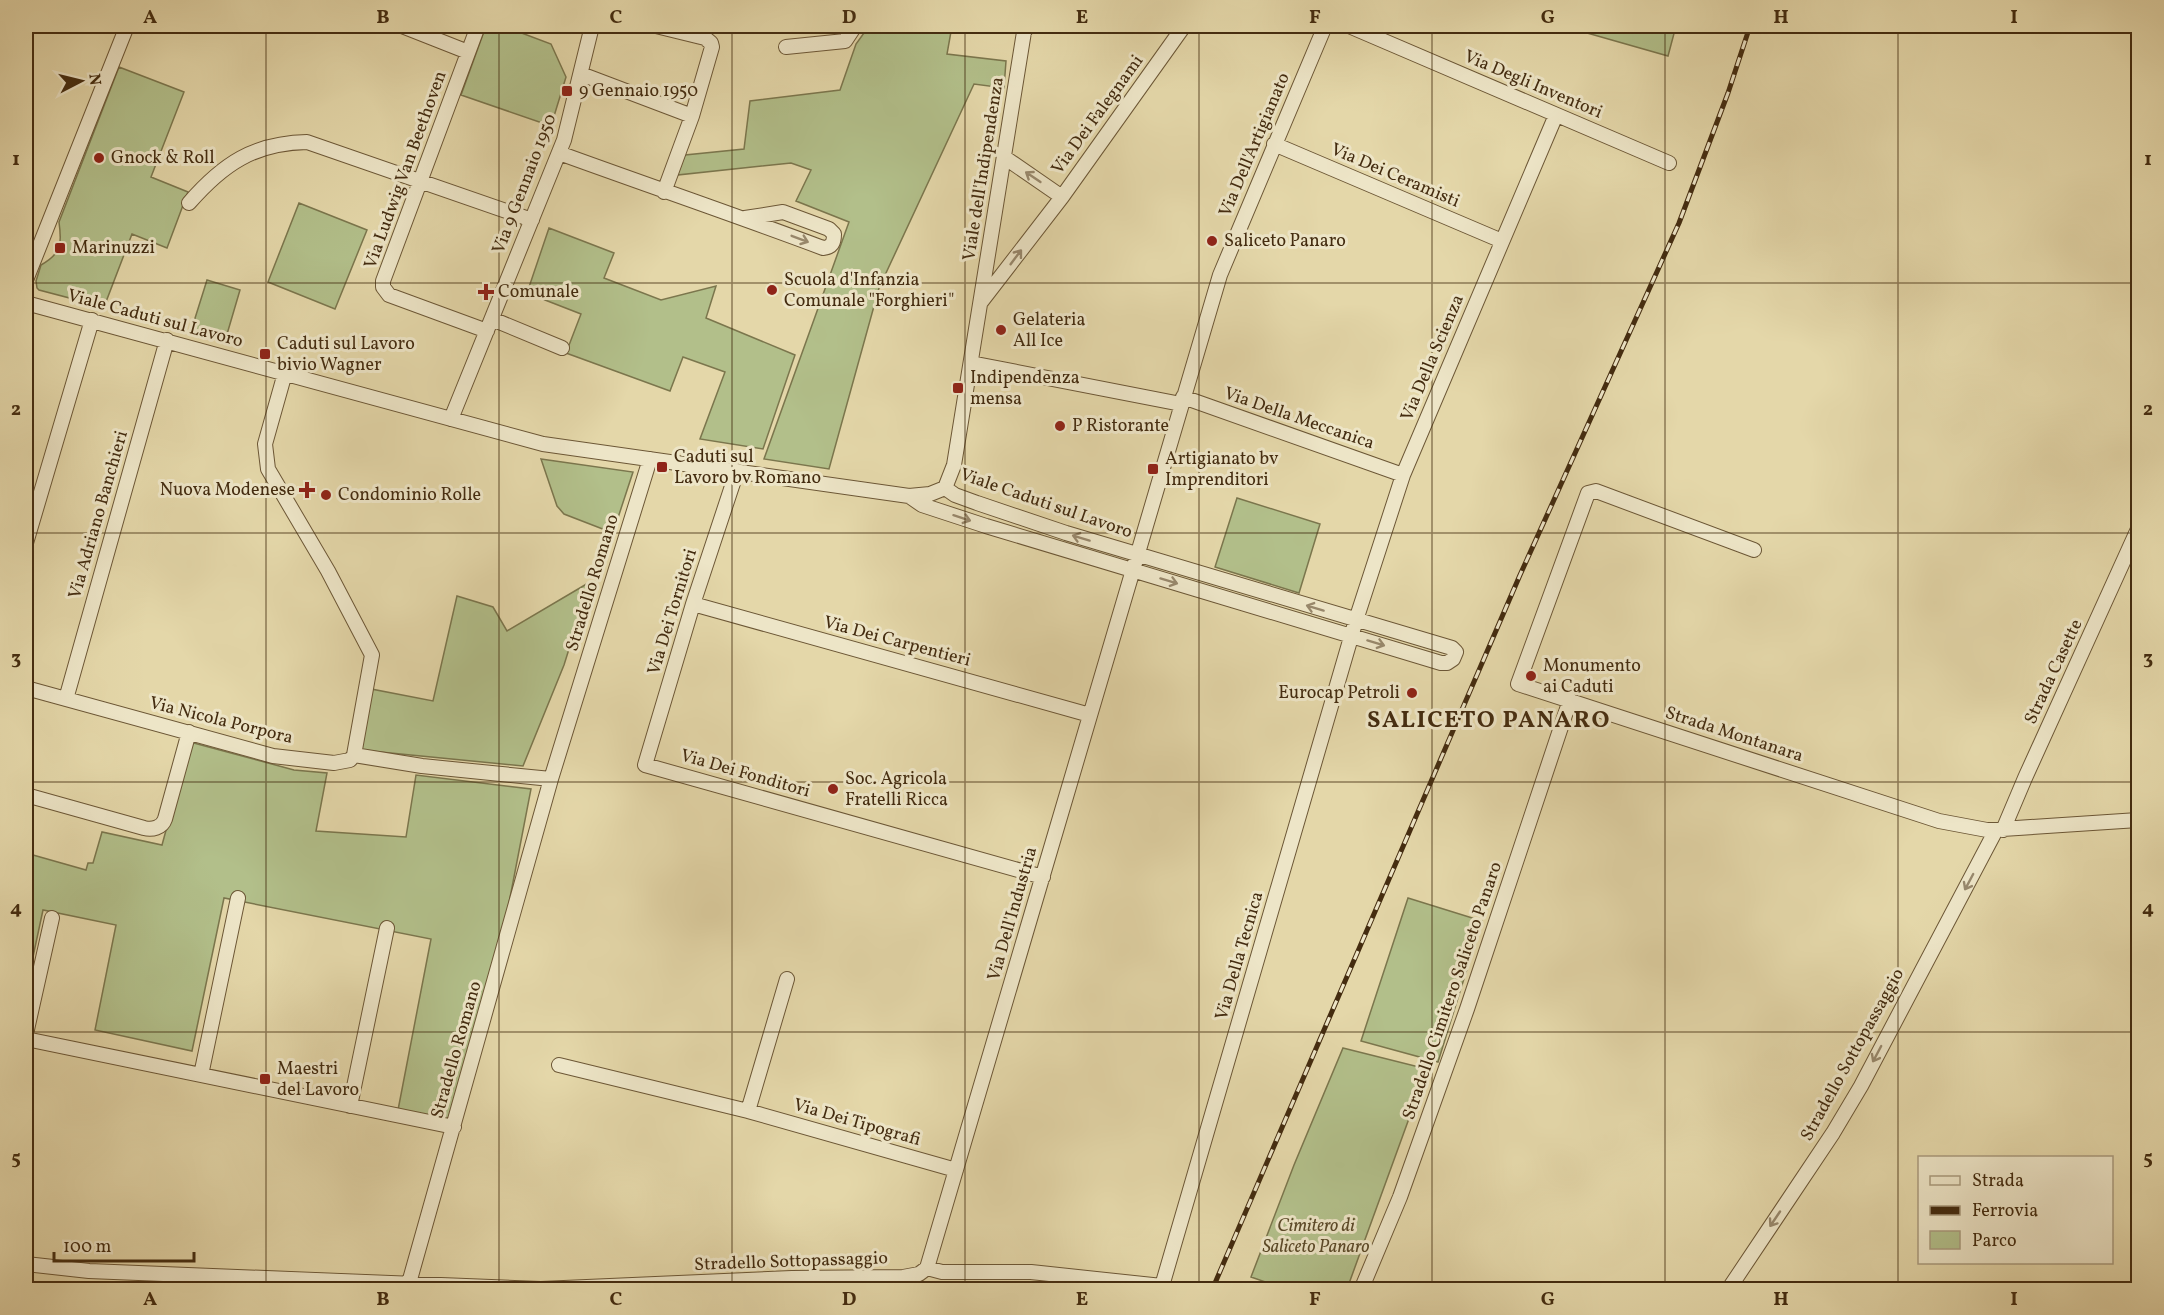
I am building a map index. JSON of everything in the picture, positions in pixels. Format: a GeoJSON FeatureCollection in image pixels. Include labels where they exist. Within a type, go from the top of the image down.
{"type":"FeatureCollection","features":[{"type":"Feature","properties":{"kind":"street"},"geometry":{"type":"LineString","coordinates":[[26,280],[127,26]]}},
{"type":"Feature","properties":{"kind":"street"},"geometry":{"type":"LineString","coordinates":[[402,26],[468,52]]}},
{"type":"Feature","properties":{"kind":"street","name":"Via Ludwig Van Beethoven"},"geometry":{"type":"LineString","coordinates":[[478,26],[383,281],[385,291],[389,295],[489,325]]}},
{"type":"Feature","properties":{"kind":"street","name":"Via 9 Gennaio 1950"},"geometry":{"type":"LineString","coordinates":[[451,419],[559,153],[571,115],[592,26]]}},
{"type":"Feature","properties":{"kind":"street"},"geometry":{"type":"LineString","coordinates":[[656,26],[705,38],[711,43],[711,57],[664,192]]}},
{"type":"Feature","properties":{"kind":"street"},"geometry":{"type":"LineString","coordinates":[[786,47],[845,41],[855,26]]}},
{"type":"Feature","properties":{"kind":"street","name":"Via Dei Falegnami"},"geometry":{"type":"LineString","coordinates":[[981,303],[1062,197],[1184,26]]}},
{"type":"Feature","properties":{"kind":"street","name":"Via Dell'Artigianato"},"geometry":{"type":"LineString","coordinates":[[1137,555],[1220,275],[1325,26]]}},
{"type":"Feature","properties":{"kind":"street","name":"Via Degli Inventori"},"geometry":{"type":"LineString","coordinates":[[1349,26],[1669,163]]}},
{"type":"Feature","properties":{"kind":"street","name":"Viale dell'Indipendenza"},"geometry":{"type":"LineString","coordinates":[[945,488],[954,465],[1024,28]]}},
{"type":"Feature","properties":{"kind":"street"},"geometry":{"type":"LineString","coordinates":[[581,74],[692,116]]}},
{"type":"Feature","properties":{"kind":"street","name":"Via Della Scienza"},"geometry":{"type":"LineString","coordinates":[[1356,620],[1403,475],[1556,115]]}},
{"type":"Feature","properties":{"kind":"street"},"geometry":{"type":"LineString","coordinates":[[189,203],[205,184],[241,157],[263,147],[307,142],[532,220]]}},
{"type":"Feature","properties":{"kind":"street","name":"Via Dei Ceramisti"},"geometry":{"type":"LineString","coordinates":[[1274,144],[1502,242]]}},
{"type":"Feature","properties":{"kind":"street"},"geometry":{"type":"LineString","coordinates":[[559,153],[664,192],[745,218],[823,248],[829,248],[833,244],[834,234],[829,229],[783,212],[745,218]]}},
{"type":"Feature","properties":{"kind":"street","name":"Via Dei Falegnami"},"geometry":{"type":"LineString","coordinates":[[1004,158],[1062,197]]}},
{"type":"Feature","properties":{"kind":"street","name":"Viale Caduti sul Lavoro"},"geometry":{"type":"LineString","coordinates":[[26,303],[543,444],[909,496],[930,494],[945,488],[955,495],[977,503],[1137,555],[1452,648],[1456,652],[1453,659],[1447,663],[1441,663],[943,512],[922,505],[909,496]]}},
{"type":"Feature","properties":{"kind":"street"},"geometry":{"type":"LineString","coordinates":[[26,543],[92,320]]}},
{"type":"Feature","properties":{"kind":"street"},"geometry":{"type":"LineString","coordinates":[[489,325],[562,348]]}},
{"type":"Feature","properties":{"kind":"street","name":"Via Adriano Banchieri"},"geometry":{"type":"LineString","coordinates":[[66,699],[167,340]]}},
{"type":"Feature","properties":{"kind":"street","name":"Via Della Meccanica"},"geometry":{"type":"LineString","coordinates":[[971,363],[1182,401],[1403,475]]}},
{"type":"Feature","properties":{"kind":"street"},"geometry":{"type":"LineString","coordinates":[[285,374],[265,444],[268,469],[328,571],[372,654],[354,755]]}},
{"type":"Feature","properties":{"kind":"street","name":"Stradello Romano"},"geometry":{"type":"LineString","coordinates":[[409,1283],[551,779],[650,459]]}},
{"type":"Feature","properties":{"kind":"street","name":"Via Dei Tornitori"},"geometry":{"type":"LineString","coordinates":[[645,765],[736,471]]}},
{"type":"Feature","properties":{"kind":"street","name":"Strada Montanara"},"geometry":{"type":"LineString","coordinates":[[1754,550],[1596,491],[1588,493],[1518,684],[1939,821],[1976,830],[2139,820]]}},
{"type":"Feature","properties":{"kind":"street","name":"Strada Casette"},"geometry":{"type":"LineString","coordinates":[[2000,830],[2139,530]]}},
{"type":"Feature","properties":{"kind":"street","name":"Viale Caduti sul Lavoro"},"geometry":{"type":"LineString","coordinates":[[1133,570],[1137,555]]}},
{"type":"Feature","properties":{"kind":"street","name":"Via Dell'Industria"},"geometry":{"type":"LineString","coordinates":[[927,1268],[1133,570]]}},
{"type":"Feature","properties":{"kind":"street","name":"Via Dei Carpentieri"},"geometry":{"type":"LineString","coordinates":[[693,604],[1090,715]]}},
{"type":"Feature","properties":{"kind":"street"},"geometry":{"type":"LineString","coordinates":[[1352,636],[1356,620]]}},
{"type":"Feature","properties":{"kind":"street","name":"Via Della Tecnica"},"geometry":{"type":"LineString","coordinates":[[1166,1288],[1352,636]]}},
{"type":"Feature","properties":{"kind":"street","name":"Via Nicola Porpora"},"geometry":{"type":"LineString","coordinates":[[26,688],[273,756],[334,763],[350,760],[354,755],[422,766],[551,779]]}},
{"type":"Feature","properties":{"kind":"street","name":"Stradello Cimitero Saliceto Panaro"},"geometry":{"type":"LineString","coordinates":[[1361,1290],[1412,1164],[1471,998],[1570,700]]}},
{"type":"Feature","properties":{"kind":"street"},"geometry":{"type":"LineString","coordinates":[[26,795],[144,828],[157,828],[163,824],[165,819],[189,732]]}},
{"type":"Feature","properties":{"kind":"street","name":"Via Dei Fonditori"},"geometry":{"type":"LineString","coordinates":[[645,765],[1043,877]]}},
{"type":"Feature","properties":{"kind":"street","name":"Stradello Sottopassaggio"},"geometry":{"type":"LineString","coordinates":[[1728,1290],[1833,1133],[1861,1086],[2000,830]]}},
{"type":"Feature","properties":{"kind":"street"},"geometry":{"type":"LineString","coordinates":[[201,1075],[238,898]]}},
{"type":"Feature","properties":{"kind":"street"},"geometry":{"type":"LineString","coordinates":[[52,918],[26,1037],[454,1127]]}},
{"type":"Feature","properties":{"kind":"street"},"geometry":{"type":"LineString","coordinates":[[350,1106],[387,928]]}},
{"type":"Feature","properties":{"kind":"street"},"geometry":{"type":"LineString","coordinates":[[748,1111],[786,979]]}},
{"type":"Feature","properties":{"kind":"street","name":"Via Dei Tipografi"},"geometry":{"type":"LineString","coordinates":[[559,1065],[748,1111],[956,1170]]}},
{"type":"Feature","properties":{"kind":"street"},"geometry":{"type":"LineString","coordinates":[[26,1264],[88,1271],[309,1285],[409,1283]]}},
{"type":"Feature","properties":{"kind":"street","name":"Stradello Sottopassaggio"},"geometry":{"type":"LineString","coordinates":[[409,1283],[541,1289],[792,1278],[903,1277],[919,1274],[927,1268],[942,1272],[1031,1272],[1166,1288]]}},
{"type":"Feature","properties":{"kind":"green space"},"geometry":{"type":"Polygon","coordinates":[[[486,26],[503,26],[551,44],[566,77],[551,126],[461,95],[486,26]]]}},
{"type":"Feature","properties":{"kind":"green space"},"geometry":{"type":"Polygon","coordinates":[[[869,26],[952,26],[947,54],[1006,61],[1004,88],[974,84],[879,288],[829,469],[764,459],[849,222],[796,201],[811,170],[791,163],[677,175],[685,155],[744,149],[750,101],[840,90],[856,44],[869,26]]]}},
{"type":"Feature","properties":{"kind":"green space"},"geometry":{"type":"Polygon","coordinates":[[[1574,26],[1676,26],[1668,56],[1573,29],[1574,26]]]}},
{"type":"Feature","properties":{"kind":"green space"},"geometry":{"type":"Polygon","coordinates":[[[119,67],[184,92],[151,177],[188,192],[167,248],[132,234],[104,307],[39,290],[36,281],[41,265],[57,252],[59,247],[59,222],[119,67]]]}},
{"type":"Feature","properties":{"kind":"green space"},"geometry":{"type":"Polygon","coordinates":[[[299,203],[367,230],[335,309],[268,282],[299,203]]]}},
{"type":"Feature","properties":{"kind":"green space"},"geometry":{"type":"Polygon","coordinates":[[[549,228],[614,253],[604,278],[661,300],[716,286],[706,318],[795,355],[763,449],[700,439],[725,372],[683,357],[670,391],[566,353],[581,314],[527,293],[549,228]]]}},
{"type":"Feature","properties":{"kind":"green space"},"geometry":{"type":"Polygon","coordinates":[[[207,280],[240,290],[225,341],[191,331],[207,280]]]}},
{"type":"Feature","properties":{"kind":"green space"},"geometry":{"type":"Polygon","coordinates":[[[541,459],[633,472],[613,533],[564,514],[557,506],[541,459]]]}},
{"type":"Feature","properties":{"kind":"green space"},"geometry":{"type":"Polygon","coordinates":[[[1237,498],[1320,524],[1299,593],[1215,567],[1237,498]]]}},
{"type":"Feature","properties":{"kind":"green space"},"geometry":{"type":"Polygon","coordinates":[[[590,582],[564,665],[523,766],[360,750],[371,689],[433,701],[457,596],[493,607],[507,631],[590,582]]]}},
{"type":"Feature","properties":{"kind":"green space"},"geometry":{"type":"Polygon","coordinates":[[[190,742],[294,770],[327,773],[316,831],[406,837],[416,775],[531,789],[508,908],[449,1120],[398,1110],[431,939],[224,898],[192,1051],[95,1030],[116,925],[43,910],[31,966],[26,965],[26,853],[86,870],[88,863],[93,863],[102,832],[162,845],[190,742]]]}},
{"type":"Feature","properties":{"kind":"green space"},"geometry":{"type":"Polygon","coordinates":[[[1408,898],[1482,921],[1438,1062],[1361,1041],[1408,898]]]}},
{"type":"Feature","properties":{"kind":"green space","name":"Cimitero di Saliceto Panaro"},"geometry":{"type":"Polygon","coordinates":[[[1343,1048],[1427,1069],[1347,1289],[1286,1289],[1251,1277],[1294,1165],[1343,1048]]]}},
{"type":"Feature","properties":{"kind":"railway"},"geometry":{"type":"LineString","coordinates":[[1212,1290],[1520,575],[1679,223],[1728,93],[1750,26]]}},
{"type":"Feature","properties":{"kind":"place","name":"9 Gennaio 1950"},"geometry":{"type":"Point","coordinates":[567,91]}},
{"type":"Feature","properties":{"kind":"place","name":"Gnock & Roll"},"geometry":{"type":"Point","coordinates":[99,158]}},
{"type":"Feature","properties":{"kind":"place","name":"Saliceto Panaro"},"geometry":{"type":"Point","coordinates":[1212,241]}},
{"type":"Feature","properties":{"kind":"place","name":"Marinuzzi"},"geometry":{"type":"Point","coordinates":[60,248]}},
{"type":"Feature","properties":{"kind":"place","name":"Scuola d'Infanzia Comunale \"Forghieri\""},"geometry":{"type":"Point","coordinates":[772,290]}},
{"type":"Feature","properties":{"kind":"place","name":"Comunale"},"geometry":{"type":"Point","coordinates":[486,292]}},
{"type":"Feature","properties":{"kind":"place","name":"Gelateria All Ice"},"geometry":{"type":"Point","coordinates":[1001,330]}},
{"type":"Feature","properties":{"kind":"place","name":"Caduti sul Lavoro bivio Wagner"},"geometry":{"type":"Point","coordinates":[265,354]}},
{"type":"Feature","properties":{"kind":"place","name":"Indipendenza mensa"},"geometry":{"type":"Point","coordinates":[958,388]}},
{"type":"Feature","properties":{"kind":"place","name":"P Ristorante"},"geometry":{"type":"Point","coordinates":[1060,426]}},
{"type":"Feature","properties":{"kind":"place","name":"Caduti sul Lavoro bv Romano"},"geometry":{"type":"Point","coordinates":[662,467]}},
{"type":"Feature","properties":{"kind":"place","name":"Artigianato bv Imprenditori"},"geometry":{"type":"Point","coordinates":[1153,469]}},
{"type":"Feature","properties":{"kind":"place","name":"Nuova Modenese"},"geometry":{"type":"Point","coordinates":[307,490]}},
{"type":"Feature","properties":{"kind":"place","name":"Condominio Rolle"},"geometry":{"type":"Point","coordinates":[326,495]}},
{"type":"Feature","properties":{"kind":"place","name":"Monumento ai Caduti"},"geometry":{"type":"Point","coordinates":[1531,676]}},
{"type":"Feature","properties":{"kind":"place","name":"Eurocap Petroli"},"geometry":{"type":"Point","coordinates":[1412,693]}},
{"type":"Feature","properties":{"kind":"place","name":"Soc. Agricola Fratelli Ricca"},"geometry":{"type":"Point","coordinates":[833,789]}},
{"type":"Feature","properties":{"kind":"place","name":"Maestri del Lavoro"},"geometry":{"type":"Point","coordinates":[265,1079]}},
{"type":"Feature","properties":{"kind":"district","name":"SALICETO PANARO"},"geometry":{"type":"Point","coordinates":[1489,721]}}]}
